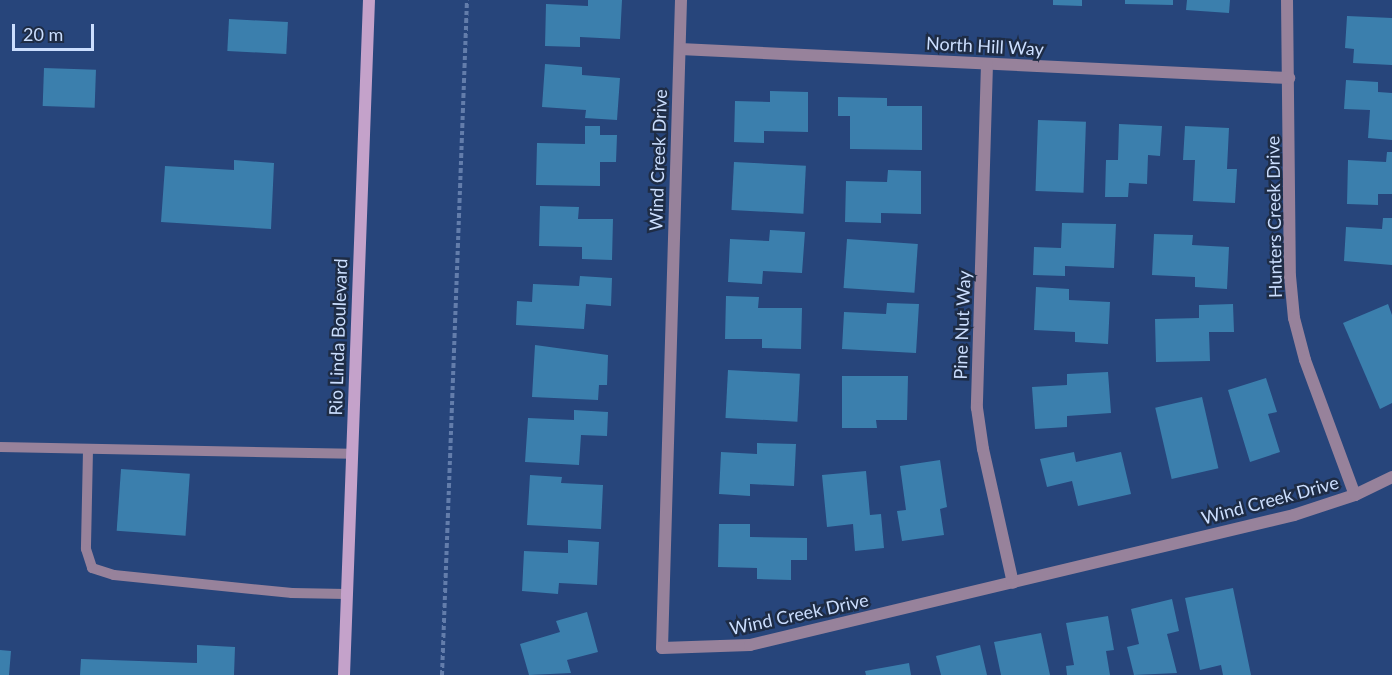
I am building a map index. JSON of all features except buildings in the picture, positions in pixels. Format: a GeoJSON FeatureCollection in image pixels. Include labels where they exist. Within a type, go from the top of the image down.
{"type":"FeatureCollection","features":[{"type":"Feature","properties":{"kind":"main road","name":"Rio Linda Boulevard"},"geometry":{"type":"LineString","coordinates":[[344,675],[369,0]]}},
{"type":"Feature","properties":{"kind":"street","name":"Wind Creek Drive"},"geometry":{"type":"LineString","coordinates":[[681,0],[662,648],[750,645],[1294,515],[1355,495],[1392,477]]}},
{"type":"Feature","properties":{"kind":"street","name":"Hunters Creek Drive"},"geometry":{"type":"LineString","coordinates":[[1287,0],[1290,276],[1294,318],[1305,360],[1355,495]]}},
{"type":"Feature","properties":{"kind":"street","name":"North Hill Way"},"geometry":{"type":"LineString","coordinates":[[680,50],[1289,78]]}},
{"type":"Feature","properties":{"kind":"street","name":"Pine Nut Way"},"geometry":{"type":"LineString","coordinates":[[987,64],[977,408],[1013,583]]}},
{"type":"Feature","properties":{"kind":"lane"},"geometry":{"type":"LineString","coordinates":[[0,447],[351,454]]}},
{"type":"Feature","properties":{"kind":"lane"},"geometry":{"type":"LineString","coordinates":[[88,450],[86,549],[92,568],[138,578],[292,593],[346,594]]}},
{"type":"Feature","properties":{"kind":"path"},"geometry":{"type":"LineString","coordinates":[[442,675],[467,0]]}}]}
